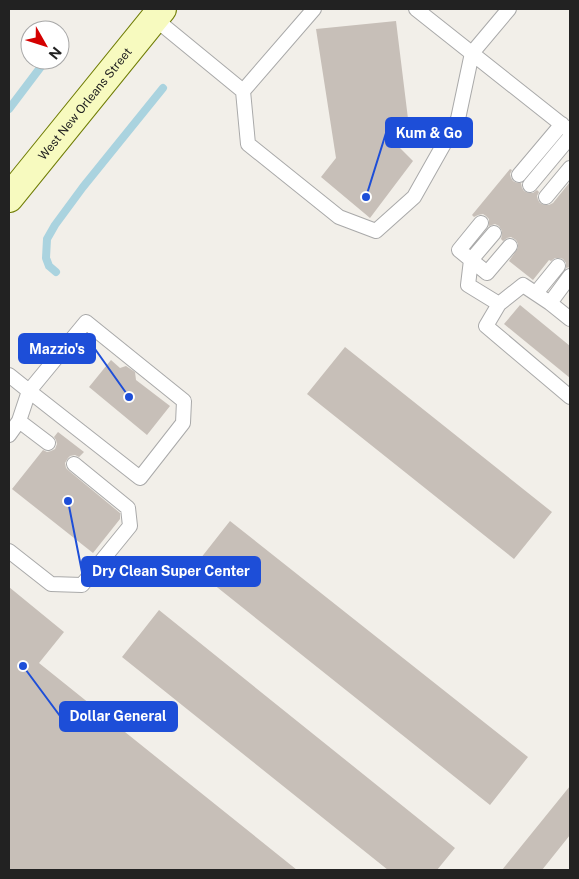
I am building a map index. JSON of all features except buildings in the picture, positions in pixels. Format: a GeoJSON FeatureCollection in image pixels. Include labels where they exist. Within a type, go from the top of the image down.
{"type":"FeatureCollection","features":[{"type":"Feature","properties":{"kind":"main road","name":"West New Orleans Street"},"geometry":{"type":"LineString","coordinates":[[9,198],[158,14]]}},
{"type":"Feature","properties":{"kind":"lane"},"geometry":{"type":"LineString","coordinates":[[243,91],[314,9]]}},
{"type":"Feature","properties":{"kind":"lane"},"geometry":{"type":"LineString","coordinates":[[416,9],[566,127],[519,175]]}},
{"type":"Feature","properties":{"kind":"lane"},"geometry":{"type":"LineString","coordinates":[[158,14],[243,91],[248,144],[339,217],[376,231],[414,197],[458,119],[472,53],[508,9]]}},
{"type":"Feature","properties":{"kind":"lane"},"geometry":{"type":"LineString","coordinates":[[530,185],[570,137]]}},
{"type":"Feature","properties":{"kind":"lane"},"geometry":{"type":"LineString","coordinates":[[546,197],[570,168]]}},
{"type":"Feature","properties":{"kind":"lane"},"geometry":{"type":"LineString","coordinates":[[481,223],[459,250],[487,273],[510,246]]}},
{"type":"Feature","properties":{"kind":"lane"},"geometry":{"type":"LineString","coordinates":[[494,233],[471,260],[468,285],[499,304]]}},
{"type":"Feature","properties":{"kind":"lane"},"geometry":{"type":"LineString","coordinates":[[536,293],[558,266]]}},
{"type":"Feature","properties":{"kind":"lane"},"geometry":{"type":"LineString","coordinates":[[550,303],[570,276]]}},
{"type":"Feature","properties":{"kind":"lane"},"geometry":{"type":"LineString","coordinates":[[569,314],[523,285],[499,304],[486,326],[570,397]]}},
{"type":"Feature","properties":{"kind":"lane"},"geometry":{"type":"LineString","coordinates":[[9,375],[29,391],[140,478],[183,423],[184,401],[86,322],[29,391],[20,421],[9,435]]}},
{"type":"Feature","properties":{"kind":"lane"},"geometry":{"type":"LineString","coordinates":[[20,421],[48,444]]}},
{"type":"Feature","properties":{"kind":"lane"},"geometry":{"type":"LineString","coordinates":[[9,551],[51,584],[82,585],[130,526],[128,508],[74,464]]}},
{"type":"Feature","properties":{"kind":"waterway"},"geometry":{"type":"LineString","coordinates":[[9,109],[38,70]]}},
{"type":"Feature","properties":{"kind":"waterway"},"geometry":{"type":"LineString","coordinates":[[56,272],[49,266],[46,258],[47,239],[55,225],[83,187],[163,88]]}},
{"type":"Feature","properties":{"kind":"place","name":"Kum & Go"},"geometry":{"type":"Point","coordinates":[366,197]}},
{"type":"Feature","properties":{"kind":"place","name":"Mazzio's"},"geometry":{"type":"Point","coordinates":[129,397]}},
{"type":"Feature","properties":{"kind":"place","name":"Dry Clean Super Center"},"geometry":{"type":"Point","coordinates":[68,501]}},
{"type":"Feature","properties":{"kind":"place","name":"Dollar General"},"geometry":{"type":"Point","coordinates":[23,666]}}]}
